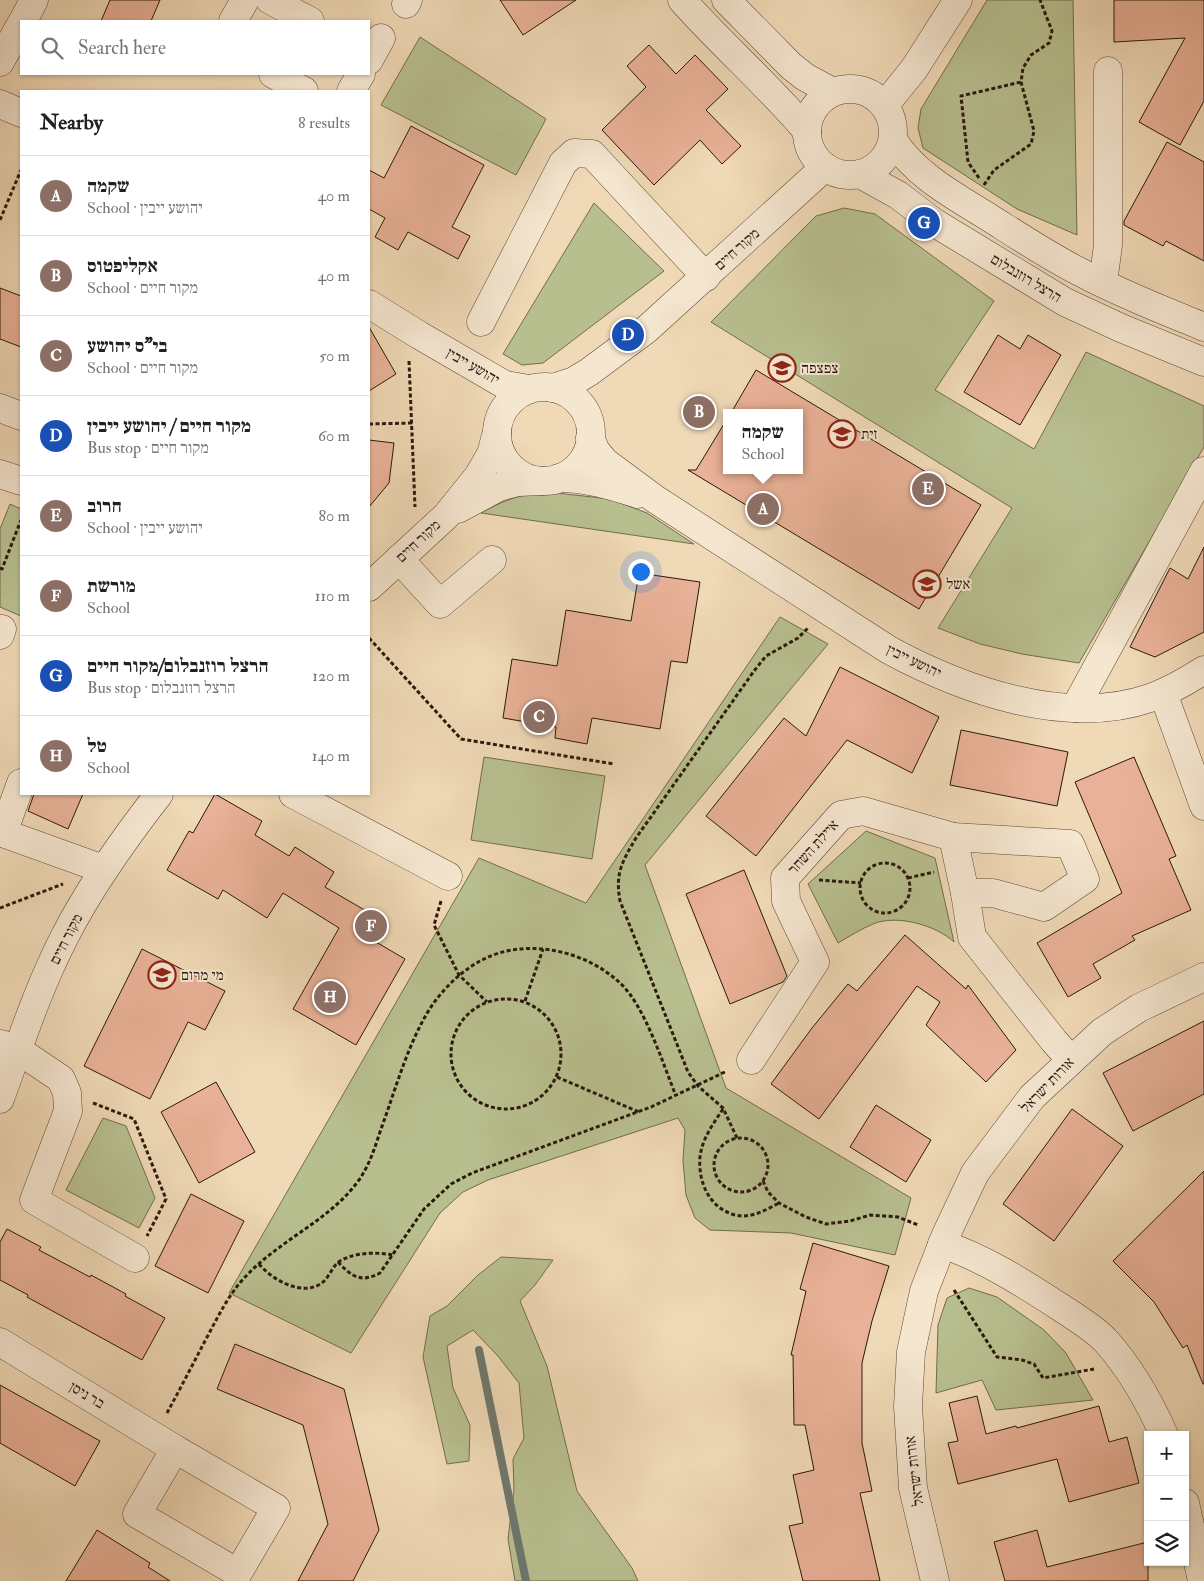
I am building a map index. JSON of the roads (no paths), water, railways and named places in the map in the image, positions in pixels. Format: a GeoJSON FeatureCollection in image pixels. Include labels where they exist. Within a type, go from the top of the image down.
{"type":"FeatureCollection","features":[{"type":"Feature","properties":{"kind":"street"},"geometry":{"type":"LineString","coordinates":[[23,20],[34,0]]}},
{"type":"Feature","properties":{"kind":"street"},"geometry":{"type":"LineString","coordinates":[[234,20],[245,0]]}},
{"type":"Feature","properties":{"kind":"street"},"geometry":{"type":"LineString","coordinates":[[270,0],[308,20]]}},
{"type":"Feature","properties":{"kind":"street"},"geometry":{"type":"LineString","coordinates":[[682,0],[713,35],[770,90],[807,131]]}},
{"type":"Feature","properties":{"kind":"street"},"geometry":{"type":"LineString","coordinates":[[726,0],[792,66],[805,77],[833,92]]}},
{"type":"Feature","properties":{"kind":"street"},"geometry":{"type":"LineString","coordinates":[[885,105],[914,69],[958,0]]}},
{"type":"Feature","properties":{"kind":"street"},"geometry":{"type":"LineString","coordinates":[[0,62],[20,26]]}},
{"type":"Feature","properties":{"kind":"street"},"geometry":{"type":"LineString","coordinates":[[1103,283],[1108,245],[1108,71]]}},
{"type":"Feature","properties":{"kind":"street"},"geometry":{"type":"LineString","coordinates":[[275,75],[302,90]]}},
{"type":"Feature","properties":{"kind":"street"},"geometry":{"type":"LineString","coordinates":[[352,90],[360,75]]}},
{"type":"Feature","properties":{"kind":"street"},"geometry":{"type":"LineString","coordinates":[[847,88],[861,89],[874,95],[885,105],[891,116],[894,127],[893,140],[889,152],[872,170],[860,174],[842,174],[825,168],[812,152],[808,142],[807,131],[809,119],[814,108],[823,98],[833,92],[847,88]]}},
{"type":"Feature","properties":{"kind":"street"},"geometry":{"type":"LineString","coordinates":[[0,104],[20,113]]}},
{"type":"Feature","properties":{"kind":"street"},"geometry":{"type":"LineString","coordinates":[[893,140],[906,159],[953,196],[977,195],[1080,273],[1204,327]]}},
{"type":"Feature","properties":{"kind":"street"},"geometry":{"type":"LineString","coordinates":[[481,322],[562,162],[574,152],[592,154],[706,277]]}},
{"type":"Feature","properties":{"kind":"street","name":"מקור חיים"},"geometry":{"type":"LineString","coordinates":[[541,388],[574,381],[590,372],[648,329],[825,168]]}},
{"type":"Feature","properties":{"kind":"street","name":"הרצל רוזנבלום"},"geometry":{"type":"LineString","coordinates":[[860,174],[898,195],[936,223],[1065,302],[1121,328],[1204,362]]}},
{"type":"Feature","properties":{"kind":"street","name":"יהושע ייבין"},"geometry":{"type":"LineString","coordinates":[[370,305],[413,332],[505,384],[541,388]]}},
{"type":"Feature","properties":{"kind":"street","name":"מקור חיים"},"geometry":{"type":"LineString","coordinates":[[590,430],[591,406],[603,379],[648,329]]}},
{"type":"Feature","properties":{"kind":"street","name":"יהושע ייבין"},"geometry":{"type":"LineString","coordinates":[[413,332],[491,398],[499,424]]}},
{"type":"Feature","properties":{"kind":"street"},"geometry":{"type":"LineString","coordinates":[[541,388],[561,390],[574,398],[581,406],[590,430],[589,446],[582,461],[573,470],[551,479],[527,477],[520,474],[507,463],[500,448],[499,424],[509,402],[518,395],[541,388]]}},
{"type":"Feature","properties":{"kind":"street"},"geometry":{"type":"LineString","coordinates":[[0,408],[20,416]]}},
{"type":"Feature","properties":{"kind":"street","name":"מקור חיים"},"geometry":{"type":"LineString","coordinates":[[370,586],[446,516],[479,475],[491,454],[499,424]]}},
{"type":"Feature","properties":{"kind":"street","name":"יהושע ייבין"},"geometry":{"type":"LineString","coordinates":[[590,430],[596,451],[605,462],[655,499],[889,650],[914,664],[956,681],[1032,704],[1096,708],[1150,698],[1180,685],[1204,670]]}},
{"type":"Feature","properties":{"kind":"street"},"geometry":{"type":"LineString","coordinates":[[1075,708],[1204,471]]}},
{"type":"Feature","properties":{"kind":"street"},"geometry":{"type":"LineString","coordinates":[[0,474],[20,481]]}},
{"type":"Feature","properties":{"kind":"street","name":"יהושע ייבין"},"geometry":{"type":"LineString","coordinates":[[551,479],[576,478],[593,481],[655,499]]}},
{"type":"Feature","properties":{"kind":"street","name":"מקור חיים"},"geometry":{"type":"LineString","coordinates":[[446,516],[499,487],[518,482],[551,479]]}},
{"type":"Feature","properties":{"kind":"street"},"geometry":{"type":"LineString","coordinates":[[408,550],[440,604],[492,560]]}},
{"type":"Feature","properties":{"kind":"street"},"geometry":{"type":"LineString","coordinates":[[1163,693],[1204,806]]}},
{"type":"Feature","properties":{"kind":"street"},"geometry":{"type":"LineString","coordinates":[[20,785],[1,832],[103,869]]}},
{"type":"Feature","properties":{"kind":"street","name":"מקור חיים"},"geometry":{"type":"LineString","coordinates":[[0,1099],[9,1046],[37,1000],[64,937],[103,869],[158,795]]}},
{"type":"Feature","properties":{"kind":"street"},"geometry":{"type":"LineString","coordinates":[[295,795],[448,876]]}},
{"type":"Feature","properties":{"kind":"street","name":"איילת השחר"},"geometry":{"type":"LineString","coordinates":[[751,1060],[815,962],[786,901],[785,878],[841,816],[863,811],[953,838],[1070,844],[1085,879],[1044,907],[993,893],[965,893]]}},
{"type":"Feature","properties":{"kind":"street"},"geometry":{"type":"LineString","coordinates":[[953,838],[972,937],[1071,1060]]}},
{"type":"Feature","properties":{"kind":"street","name":"אורות ישראל"},"geometry":{"type":"LineString","coordinates":[[935,1581],[913,1488],[908,1406],[911,1352],[922,1300],[942,1244],[975,1173],[1032,1097],[1102,1032],[1138,1008],[1204,977]]}},
{"type":"Feature","properties":{"kind":"street"},"geometry":{"type":"LineString","coordinates":[[9,1046],[61,1079],[67,1093],[68,1111],[34,1200],[136,1258]]}},
{"type":"Feature","properties":{"kind":"street"},"geometry":{"type":"LineString","coordinates":[[942,1244],[965,1252],[1040,1294],[1074,1316],[1104,1339],[1129,1370],[1148,1400],[1162,1431]]}},
{"type":"Feature","properties":{"kind":"street","name":"בר ניסן"},"geometry":{"type":"LineString","coordinates":[[0,1342],[276,1508],[238,1574],[137,1514],[165,1442]]}},
{"type":"Feature","properties":{"kind":"street"},"geometry":{"type":"LineString","coordinates":[[1189,1514],[1200,1546],[1202,1581]]}},
{"type":"Feature","properties":{"kind":"waterway"},"geometry":{"type":"LineString","coordinates":[[479,1350],[526,1581]]}},
{"type":"Feature","properties":{"kind":"place","name":"הרצל רוזנבלום/מקור חיים"},"geometry":{"type":"Point","coordinates":[924,223]}},
{"type":"Feature","properties":{"kind":"place","name":"מקור חיים / יהושע ייבין"},"geometry":{"type":"Point","coordinates":[628,335]}},
{"type":"Feature","properties":{"kind":"place","name":"צפצפה"},"geometry":{"type":"Point","coordinates":[782,368]}},
{"type":"Feature","properties":{"kind":"place","name":"אקליפטוס"},"geometry":{"type":"Point","coordinates":[699,412]}},
{"type":"Feature","properties":{"kind":"place","name":"זית"},"geometry":{"type":"Point","coordinates":[842,434]}},
{"type":"Feature","properties":{"kind":"place","name":"חרוב"},"geometry":{"type":"Point","coordinates":[928,489]}},
{"type":"Feature","properties":{"kind":"place","name":"שקמה"},"geometry":{"type":"Point","coordinates":[763,509]}},
{"type":"Feature","properties":{"kind":"place","name":"אשל"},"geometry":{"type":"Point","coordinates":[927,584]}},
{"type":"Feature","properties":{"kind":"place","name":"בי\"ס יהושע"},"geometry":{"type":"Point","coordinates":[539,717]}},
{"type":"Feature","properties":{"kind":"place","name":"מורשת"},"geometry":{"type":"Point","coordinates":[371,926]}},
{"type":"Feature","properties":{"kind":"place","name":"מי מרום"},"geometry":{"type":"Point","coordinates":[162,975]}},
{"type":"Feature","properties":{"kind":"place","name":"טל"},"geometry":{"type":"Point","coordinates":[330,997]}}]}
